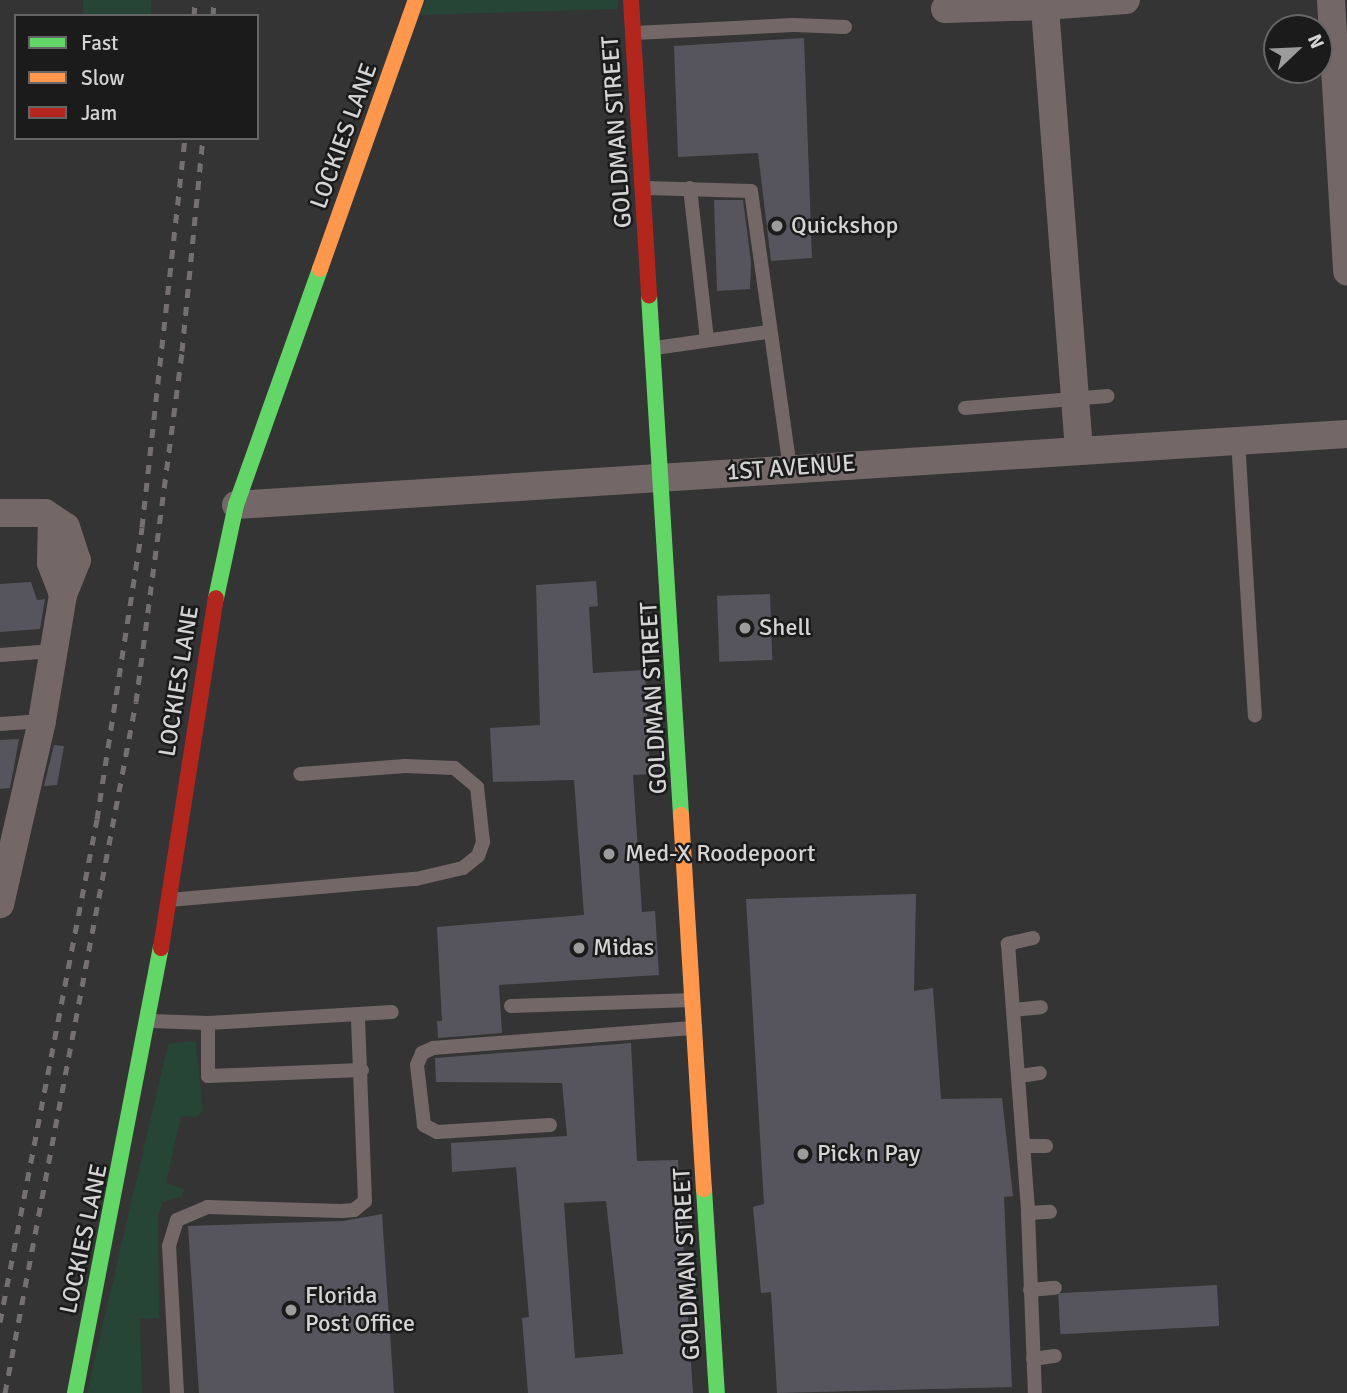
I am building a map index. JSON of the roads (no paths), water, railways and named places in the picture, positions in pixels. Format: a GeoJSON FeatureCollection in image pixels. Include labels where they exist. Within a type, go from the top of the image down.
{"type":"FeatureCollection","features":[{"type":"Feature","properties":{"kind":"street","name":"LOCKIES LANE"},"geometry":{"type":"LineString","coordinates":[[75,1393],[149,1021],[221,568],[236,505],[416,0]]}},
{"type":"Feature","properties":{"kind":"street","name":"GOLDMAN STREET"},"geometry":{"type":"LineString","coordinates":[[631,0],[664,477],[717,1393]]}},
{"type":"Feature","properties":{"kind":"street"},"geometry":{"type":"LineString","coordinates":[[945,9],[1126,0]]}},
{"type":"Feature","properties":{"kind":"street"},"geometry":{"type":"LineString","coordinates":[[1331,0],[1347,272]]}},
{"type":"Feature","properties":{"kind":"street"},"geometry":{"type":"LineString","coordinates":[[1045,6],[1079,450]]}},
{"type":"Feature","properties":{"kind":"street","name":"1ST AVENUE"},"geometry":{"type":"LineString","coordinates":[[236,505],[1347,434]]}},
{"type":"Feature","properties":{"kind":"street"},"geometry":{"type":"LineString","coordinates":[[0,513],[35,511],[52,518],[51,563],[63,595],[41,722],[0,904]]}},
{"type":"Feature","properties":{"kind":"lane"},"geometry":{"type":"LineString","coordinates":[[634,33],[794,24],[845,27]]}},
{"type":"Feature","properties":{"kind":"lane"},"geometry":{"type":"LineString","coordinates":[[644,188],[751,191],[768,332],[790,468]]}},
{"type":"Feature","properties":{"kind":"lane"},"geometry":{"type":"LineString","coordinates":[[690,188],[707,341]]}},
{"type":"Feature","properties":{"kind":"lane"},"geometry":{"type":"LineString","coordinates":[[655,348],[768,332]]}},
{"type":"Feature","properties":{"kind":"lane"},"geometry":{"type":"LineString","coordinates":[[965,408],[1107,396]]}},
{"type":"Feature","properties":{"kind":"lane"},"geometry":{"type":"LineString","coordinates":[[1238,440],[1255,715]]}},
{"type":"Feature","properties":{"kind":"lane"},"geometry":{"type":"LineString","coordinates":[[0,655],[53,651]]}},
{"type":"Feature","properties":{"kind":"lane"},"geometry":{"type":"LineString","coordinates":[[0,724],[41,722]]}},
{"type":"Feature","properties":{"kind":"lane"},"geometry":{"type":"LineString","coordinates":[[168,900],[416,879],[463,868],[478,856],[483,842],[477,787],[454,768],[405,766],[300,774]]}},
{"type":"Feature","properties":{"kind":"lane"},"geometry":{"type":"LineString","coordinates":[[1033,938],[1008,944],[1024,1146],[1035,1393]]}},
{"type":"Feature","properties":{"kind":"lane"},"geometry":{"type":"LineString","coordinates":[[511,1006],[694,1000]]}},
{"type":"Feature","properties":{"kind":"lane"},"geometry":{"type":"LineString","coordinates":[[1014,1010],[1041,1007]]}},
{"type":"Feature","properties":{"kind":"lane"},"geometry":{"type":"LineString","coordinates":[[149,1021],[208,1023],[392,1012]]}},
{"type":"Feature","properties":{"kind":"lane"},"geometry":{"type":"LineString","coordinates":[[177,1393],[169,1247],[177,1220],[207,1206],[354,1210],[365,1201],[367,1189],[358,1015]]}},
{"type":"Feature","properties":{"kind":"lane"},"geometry":{"type":"LineString","coordinates":[[208,1023],[208,1076],[362,1070]]}},
{"type":"Feature","properties":{"kind":"lane"},"geometry":{"type":"LineString","coordinates":[[550,1125],[436,1132],[424,1125],[417,1065],[422,1053],[433,1048],[696,1028]]}},
{"type":"Feature","properties":{"kind":"lane"},"geometry":{"type":"LineString","coordinates":[[1019,1076],[1040,1073]]}},
{"type":"Feature","properties":{"kind":"lane"},"geometry":{"type":"LineString","coordinates":[[1024,1146],[1046,1146]]}},
{"type":"Feature","properties":{"kind":"lane"},"geometry":{"type":"LineString","coordinates":[[1028,1213],[1050,1212]]}},
{"type":"Feature","properties":{"kind":"lane"},"geometry":{"type":"LineString","coordinates":[[1031,1290],[1055,1288]]}},
{"type":"Feature","properties":{"kind":"lane"},"geometry":{"type":"LineString","coordinates":[[1033,1359],[1055,1356]]}},
{"type":"Feature","properties":{"kind":"railway"},"geometry":{"type":"LineString","coordinates":[[194,14],[195,0]]}},
{"type":"Feature","properties":{"kind":"railway"},"geometry":{"type":"LineString","coordinates":[[213,14],[214,0]]}},
{"type":"Feature","properties":{"kind":"railway"},"geometry":{"type":"LineString","coordinates":[[0,1322],[97,819],[142,527],[185,140]]}},
{"type":"Feature","properties":{"kind":"railway"},"geometry":{"type":"LineString","coordinates":[[5,1393],[136,702],[182,351],[203,140]]}},
{"type":"Feature","properties":{"kind":"place","name":"Quickshop"},"geometry":{"type":"Point","coordinates":[777,226]}},
{"type":"Feature","properties":{"kind":"place","name":"Shell"},"geometry":{"type":"Point","coordinates":[745,628]}},
{"type":"Feature","properties":{"kind":"place","name":"Med-X Roodepoort"},"geometry":{"type":"Point","coordinates":[609,854]}},
{"type":"Feature","properties":{"kind":"place","name":"Midas"},"geometry":{"type":"Point","coordinates":[579,948]}},
{"type":"Feature","properties":{"kind":"place","name":"Pick n Pay"},"geometry":{"type":"Point","coordinates":[803,1154]}},
{"type":"Feature","properties":{"kind":"place","name":"Florida Post Office"},"geometry":{"type":"Point","coordinates":[291,1310]}}]}
